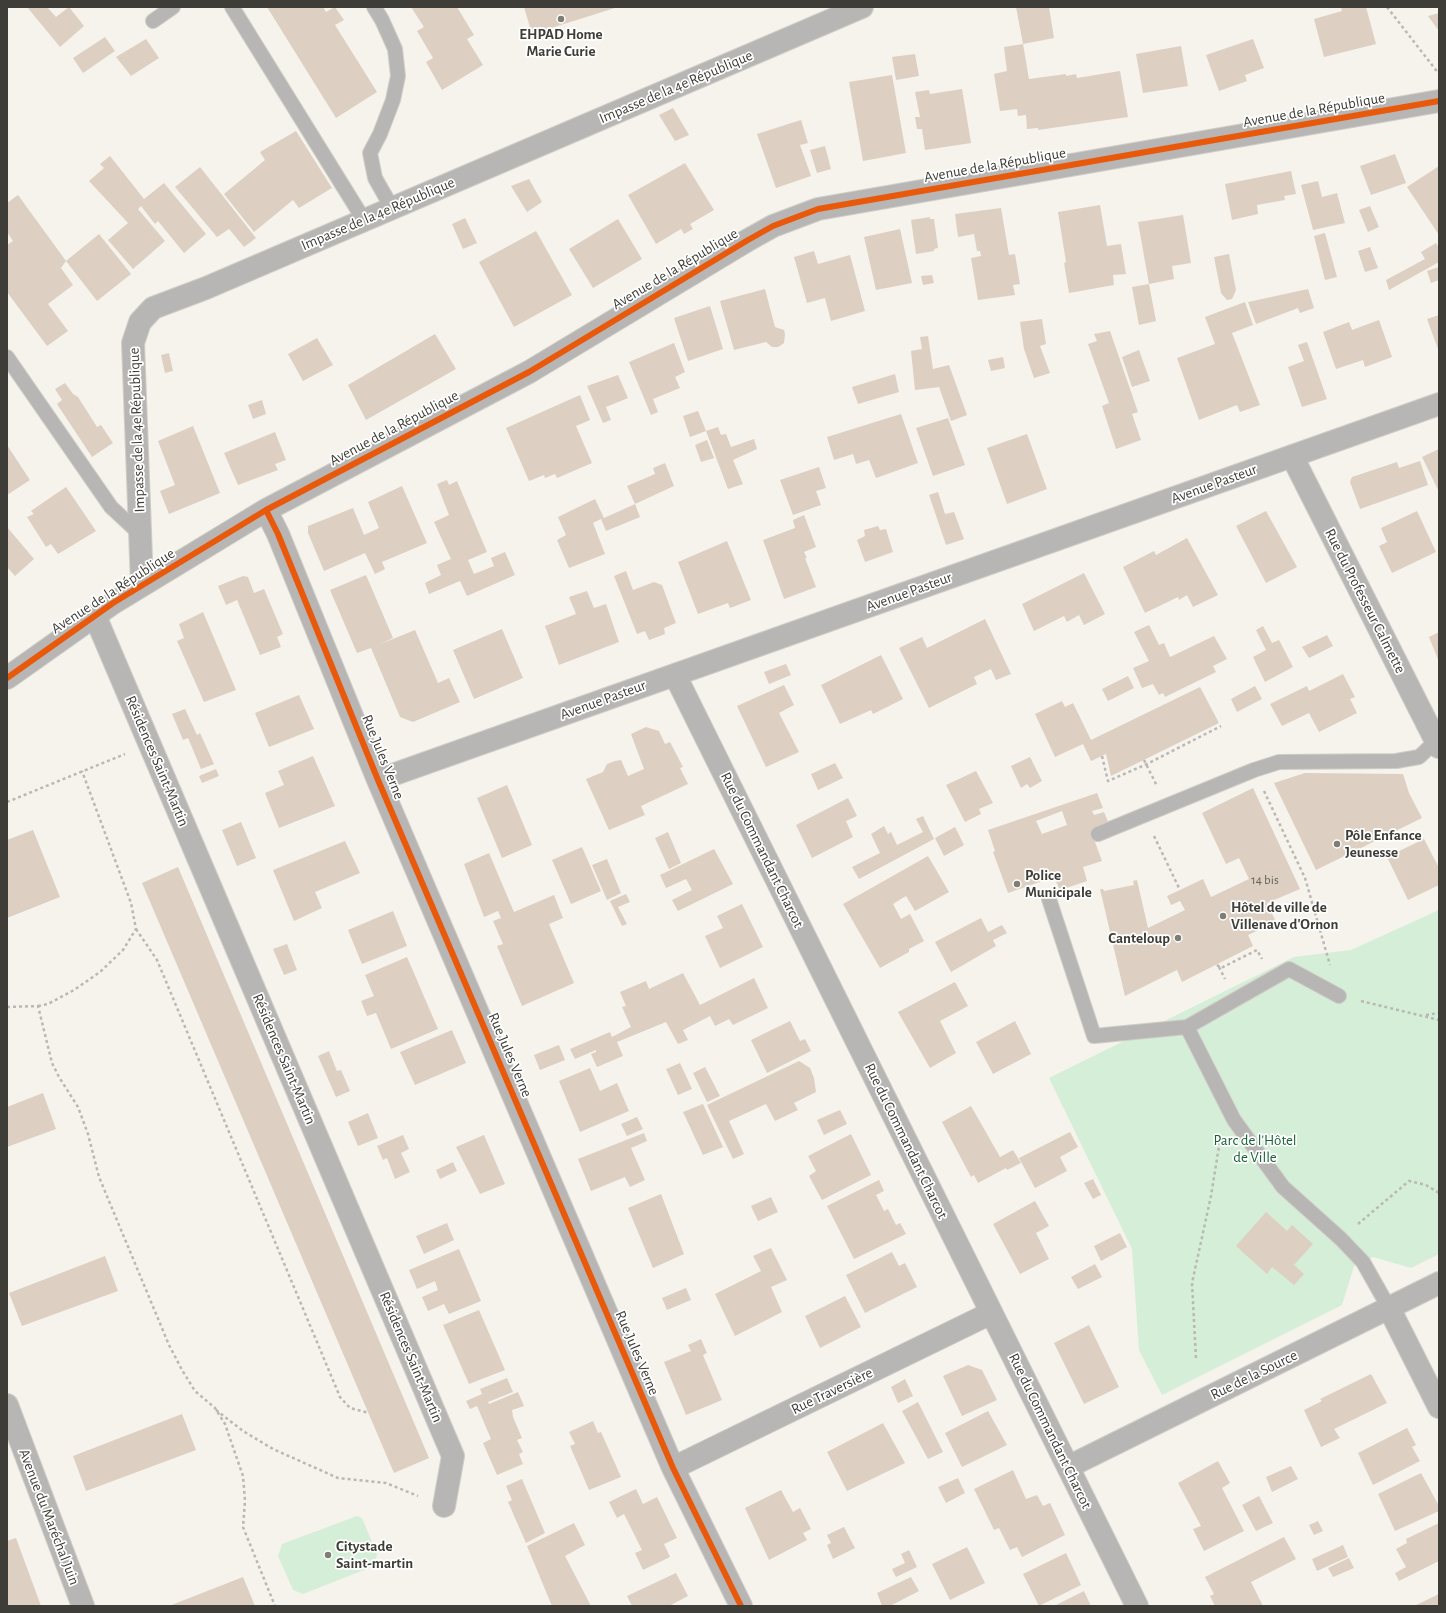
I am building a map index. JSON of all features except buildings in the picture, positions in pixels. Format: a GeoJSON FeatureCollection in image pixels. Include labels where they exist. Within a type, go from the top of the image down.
{"type":"FeatureCollection","features":[{"type":"Feature","properties":{"kind":"street","name":"Impasse de la 4e République"},"geometry":{"type":"LineString","coordinates":[[142,585],[133,343],[140,322],[153,308],[206,288],[859,8]]}},
{"type":"Feature","properties":{"kind":"street","name":"Avenue de la République"},"geometry":{"type":"LineString","coordinates":[[7,678],[94,616],[142,585],[266,510],[530,372],[773,226],[818,209],[1439,101]]}},
{"type":"Feature","properties":{"kind":"street","name":"Avenue Pasteur"},"geometry":{"type":"LineString","coordinates":[[378,780],[1439,404]]}},
{"type":"Feature","properties":{"kind":"street","name":"Rue du Professeur Calmette"},"geometry":{"type":"LineString","coordinates":[[1292,456],[1438,743]]}},
{"type":"Feature","properties":{"kind":"street","name":"Rue Jules Verne"},"geometry":{"type":"LineString","coordinates":[[266,510],[281,542],[378,780],[672,1468],[741,1606]]}},
{"type":"Feature","properties":{"kind":"street","name":"Résidences Saint-Martin"},"geometry":{"type":"LineString","coordinates":[[94,616],[453,1456],[444,1506]]}},
{"type":"Feature","properties":{"kind":"street","name":"Rue du Commandant Charcot"},"geometry":{"type":"LineString","coordinates":[[675,675],[1137,1606]]}},
{"type":"Feature","properties":{"kind":"street","name":"Rue de la Source"},"geometry":{"type":"LineString","coordinates":[[1068,1468],[1439,1283]]}},
{"type":"Feature","properties":{"kind":"street"},"geometry":{"type":"LineString","coordinates":[[1389,1308],[1439,1407]]}},
{"type":"Feature","properties":{"kind":"street","name":"Rue Traversière"},"geometry":{"type":"LineString","coordinates":[[672,1468],[991,1313]]}},
{"type":"Feature","properties":{"kind":"street","name":"Avenue du Maréchal Juin"},"geometry":{"type":"LineString","coordinates":[[7,1405],[83,1606]]}},
{"type":"Feature","properties":{"kind":"lane"},"geometry":{"type":"LineString","coordinates":[[153,21],[173,7]]}},
{"type":"Feature","properties":{"kind":"lane"},"geometry":{"type":"LineString","coordinates":[[232,7],[364,220]]}},
{"type":"Feature","properties":{"kind":"lane"},"geometry":{"type":"LineString","coordinates":[[374,7],[382,20],[395,49],[398,76],[392,100],[380,134],[370,153],[375,178],[392,208]]}},
{"type":"Feature","properties":{"kind":"lane"},"geometry":{"type":"LineString","coordinates":[[7,357],[111,507],[140,534]]}},
{"type":"Feature","properties":{"kind":"lane"},"geometry":{"type":"LineString","coordinates":[[1098,834],[1254,770],[1279,762],[1396,761],[1419,757],[1438,743]]}},
{"type":"Feature","properties":{"kind":"lane"},"geometry":{"type":"LineString","coordinates":[[1049,899],[1094,1036],[1187,1027],[1289,969],[1339,996]]}},
{"type":"Feature","properties":{"kind":"lane"},"geometry":{"type":"LineString","coordinates":[[1187,1027],[1234,1120],[1283,1187],[1341,1239],[1363,1262],[1389,1308]]}},
{"type":"Feature","properties":{"kind":"path"},"geometry":{"type":"LineString","coordinates":[[1387,7],[1439,74]]}},
{"type":"Feature","properties":{"kind":"path"},"geometry":{"type":"LineString","coordinates":[[1102,756],[1108,781],[1147,764],[1221,726]]}},
{"type":"Feature","properties":{"kind":"path"},"geometry":{"type":"LineString","coordinates":[[7,802],[150,744]]}},
{"type":"Feature","properties":{"kind":"path"},"geometry":{"type":"LineString","coordinates":[[1254,770],[1305,878],[1339,996],[1439,1020]]}},
{"type":"Feature","properties":{"kind":"path"},"geometry":{"type":"LineString","coordinates":[[82,771],[131,903],[136,929],[157,960],[340,1397],[350,1408],[369,1413]]}},
{"type":"Feature","properties":{"kind":"path"},"geometry":{"type":"LineString","coordinates":[[1145,815],[1180,890]]}},
{"type":"Feature","properties":{"kind":"path"},"geometry":{"type":"LineString","coordinates":[[7,1007],[38,1006],[48,1004],[74,990],[100,972],[123,950],[136,929]]}},
{"type":"Feature","properties":{"kind":"path"},"geometry":{"type":"LineString","coordinates":[[1217,965],[1221,968],[1257,950],[1272,979]]}},
{"type":"Feature","properties":{"kind":"path"},"geometry":{"type":"LineString","coordinates":[[38,1006],[52,1063],[78,1107],[88,1134],[99,1176],[170,1344],[182,1370],[195,1391],[243,1431],[273,1449],[338,1478],[386,1483],[444,1506]]}},
{"type":"Feature","properties":{"kind":"path"},"geometry":{"type":"LineString","coordinates":[[1424,1016],[1439,1013]]}},
{"type":"Feature","properties":{"kind":"path"},"geometry":{"type":"LineString","coordinates":[[1196,1358],[1192,1283],[1211,1196],[1220,1139],[1234,1120]]}},
{"type":"Feature","properties":{"kind":"path"},"geometry":{"type":"LineString","coordinates":[[1341,1239],[1409,1181],[1426,1185],[1439,1193]]}},
{"type":"Feature","properties":{"kind":"path"},"geometry":{"type":"LineString","coordinates":[[214,1408],[225,1424],[243,1476],[245,1501],[243,1527],[275,1606]]}},
{"type":"Feature","properties":{"kind":"green space","name":"Parc de l'Hôtel de Ville"},"geometry":{"type":"Polygon","coordinates":[[[1439,910],[1439,1254],[1411,1268],[1373,1257],[1354,1266],[1342,1305],[1162,1395],[1139,1350],[1132,1249],[1049,1078],[1294,957],[1351,950],[1439,910]]]}},
{"type":"Feature","properties":{"kind":"green space","name":"Citystade Saint-martin"},"geometry":{"type":"Polygon","coordinates":[[[357,1516],[362,1518],[377,1554],[374,1566],[303,1594],[293,1590],[278,1556],[282,1544],[357,1516]]]}},
{"type":"Feature","properties":{"kind":"cycle path"},"geometry":{"type":"LineString","coordinates":[[7,678],[113,603],[266,510],[529,372],[773,226],[818,209],[1439,101]]}},
{"type":"Feature","properties":{"kind":"cycle path"},"geometry":{"type":"LineString","coordinates":[[266,510],[278,534],[378,780],[673,1468],[741,1606]]}},
{"type":"Feature","properties":{"kind":"place","name":"EHPAD Home Marie Curie"},"geometry":{"type":"Point","coordinates":[561,19]}},
{"type":"Feature","properties":{"kind":"place","name":"Pôle Enfance Jeunesse"},"geometry":{"type":"Point","coordinates":[1337,844]}},
{"type":"Feature","properties":{"kind":"place","name":"Police Municipale"},"geometry":{"type":"Point","coordinates":[1017,884]}},
{"type":"Feature","properties":{"kind":"place","name":"Hôtel de ville de Villenave d'Ornon"},"geometry":{"type":"Point","coordinates":[1223,916]}},
{"type":"Feature","properties":{"kind":"place","name":"Canteloup"},"geometry":{"type":"Point","coordinates":[1178,938]}},
{"type":"Feature","properties":{"kind":"place","name":"Citystade Saint-martin"},"geometry":{"type":"Point","coordinates":[328,1555]}}]}
